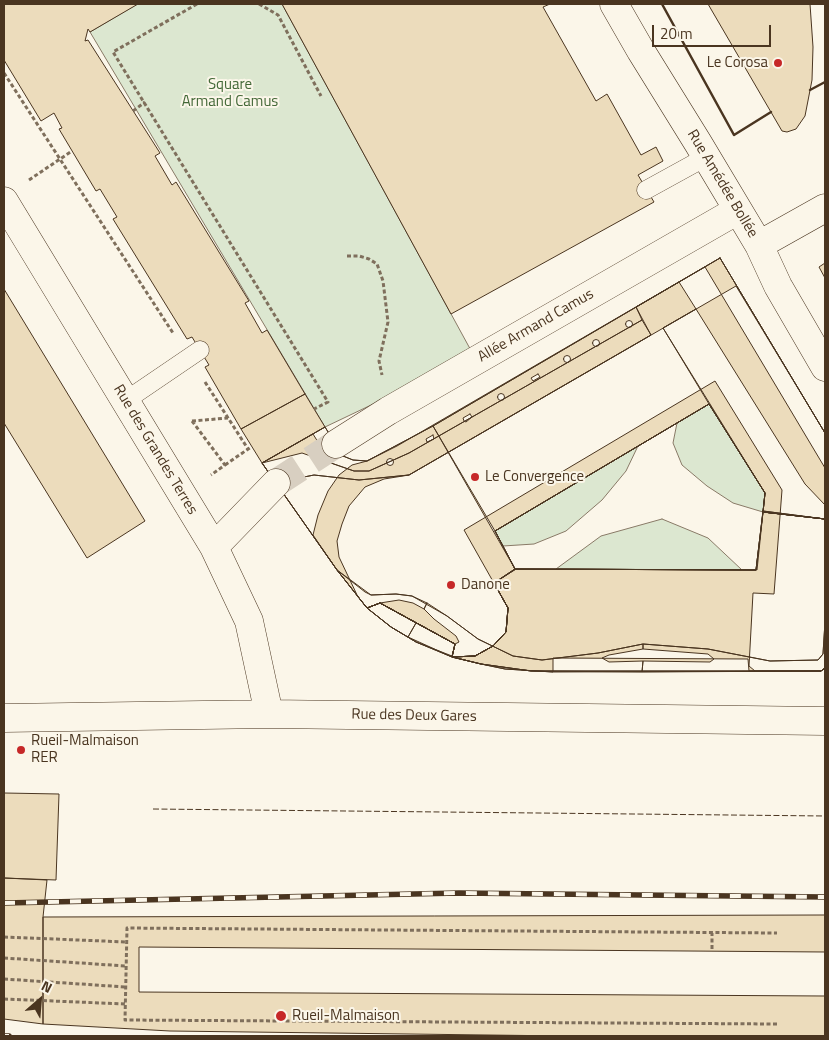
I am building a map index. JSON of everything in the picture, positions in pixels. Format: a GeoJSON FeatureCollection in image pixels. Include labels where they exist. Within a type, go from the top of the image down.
{"type":"FeatureCollection","features":[{"type":"Feature","properties":{"kind":"street","name":"Rue Amédée Bollée"},"geometry":{"type":"LineString","coordinates":[[614,4],[759,245],[778,286],[825,367]]}},
{"type":"Feature","properties":{"kind":"street","name":"Rue des Grandes Terres"},"geometry":{"type":"LineString","coordinates":[[4,201],[214,547],[249,621],[269,714]]}},
{"type":"Feature","properties":{"kind":"street"},"geometry":{"type":"LineString","coordinates":[[759,245],[825,208]]}},
{"type":"Feature","properties":{"kind":"street","name":"Allée Armand Camus"},"geometry":{"type":"LineString","coordinates":[[336,444],[388,410],[738,210]]}},
{"type":"Feature","properties":{"kind":"street"},"geometry":{"type":"LineString","coordinates":[[214,547],[276,483]]}},
{"type":"Feature","properties":{"kind":"street","name":"Rue des Deux Gares"},"geometry":{"type":"LineString","coordinates":[[4,718],[269,714],[825,721]]}},
{"type":"Feature","properties":{"kind":"lane"},"geometry":{"type":"LineString","coordinates":[[646,190],[706,157]]}},
{"type":"Feature","properties":{"kind":"lane"},"geometry":{"type":"LineString","coordinates":[[125,401],[200,350]]}},
{"type":"Feature","properties":{"kind":"path"},"geometry":{"type":"LineString","coordinates":[[197,4],[113,52],[328,402],[314,409]]}},
{"type":"Feature","properties":{"kind":"path"},"geometry":{"type":"LineString","coordinates":[[259,4],[278,15],[321,96]]}},
{"type":"Feature","properties":{"kind":"path"},"geometry":{"type":"LineString","coordinates":[[4,73],[174,334]]}},
{"type":"Feature","properties":{"kind":"path"},"geometry":{"type":"LineString","coordinates":[[132,111],[145,102]]}},
{"type":"Feature","properties":{"kind":"path"},"geometry":{"type":"LineString","coordinates":[[28,180],[72,151]]}},
{"type":"Feature","properties":{"kind":"path"},"geometry":{"type":"LineString","coordinates":[[347,256],[359,256],[370,259],[377,264],[383,281],[388,322],[379,361],[388,410]]}},
{"type":"Feature","properties":{"kind":"path"},"geometry":{"type":"LineString","coordinates":[[183,496],[250,448],[201,376]]}},
{"type":"Feature","properties":{"kind":"path"},"geometry":{"type":"LineString","coordinates":[[225,465],[192,421],[228,418]]}},
{"type":"Feature","properties":{"kind":"path"},"geometry":{"type":"LineString","coordinates":[[776,1024],[125,1020],[127,928],[777,933]]}},
{"type":"Feature","properties":{"kind":"path"},"geometry":{"type":"LineString","coordinates":[[712,933],[712,949]]}},
{"type":"Feature","properties":{"kind":"path"},"geometry":{"type":"LineString","coordinates":[[4,937],[127,942]]}},
{"type":"Feature","properties":{"kind":"path"},"geometry":{"type":"LineString","coordinates":[[4,958],[126,966]]}},
{"type":"Feature","properties":{"kind":"path"},"geometry":{"type":"LineString","coordinates":[[4,979],[126,987]]}},
{"type":"Feature","properties":{"kind":"path"},"geometry":{"type":"LineString","coordinates":[[4,999],[126,1004]]}},
{"type":"Feature","properties":{"kind":"green space","name":"Square Armand Camus"},"geometry":{"type":"Polygon","coordinates":[[[137,4],[282,4],[474,356],[325,427],[90,32],[137,4]]]}},
{"type":"Feature","properties":{"kind":"green space"},"geometry":{"type":"Polygon","coordinates":[[[709,404],[765,493],[763,512],[733,503],[707,486],[682,465],[673,443],[677,423],[709,404]]]}},
{"type":"Feature","properties":{"kind":"green space"},"geometry":{"type":"Polygon","coordinates":[[[638,446],[626,471],[602,500],[566,531],[534,544],[503,546],[495,531],[638,446]]]}},
{"type":"Feature","properties":{"kind":"green space"},"geometry":{"type":"Polygon","coordinates":[[[662,519],[708,538],[742,570],[556,569],[601,536],[662,519]]]}},
{"type":"Feature","properties":{"kind":"building"},"geometry":{"type":"Polygon","coordinates":[[[4,4],[138,4],[90,32],[88,29],[85,41],[88,40],[160,153],[155,156],[172,185],[176,182],[249,301],[245,303],[262,333],[267,330],[305,394],[241,429],[205,367],[209,365],[192,337],[187,339],[113,219],[117,217],[100,189],[96,191],[59,129],[62,128],[54,113],[41,121],[4,60],[4,4]]]}},
{"type":"Feature","properties":{"kind":"building"},"geometry":{"type":"Polygon","coordinates":[[[282,4],[550,4],[543,7],[596,101],[607,94],[641,155],[656,147],[663,161],[638,175],[654,202],[451,314],[282,4]]]}},
{"type":"Feature","properties":{"kind":"building","name":"Le Corosa"},"geometry":{"type":"Polygon","coordinates":[[[708,4],[810,4],[813,47],[812,80],[805,116],[796,129],[787,132],[782,131],[708,4]]]}},
{"type":"Feature","properties":{"kind":"building","name":"Le Convergence"},"geometry":{"type":"Polygon","coordinates":[[[720,258],[825,433],[825,519],[763,512],[765,493],[709,404],[495,531],[515,569],[494,583],[508,608],[506,632],[493,646],[475,656],[452,657],[455,644],[380,603],[367,608],[337,570],[262,463],[325,427],[343,456],[353,460],[367,461],[433,426],[720,258]]]}},
{"type":"Feature","properties":{"kind":"building","name":"Le Convergence"},"geometry":{"type":"Polygon","coordinates":[[[720,258],[825,433],[825,519],[763,512],[765,493],[709,404],[495,531],[515,569],[494,583],[508,608],[506,632],[493,646],[475,656],[452,657],[455,644],[380,603],[367,608],[337,570],[262,463],[325,427],[343,456],[353,460],[367,461],[397,446],[720,258]]]}},
{"type":"Feature","properties":{"kind":"building"},"geometry":{"type":"Polygon","coordinates":[[[720,258],[825,433],[825,519],[763,512],[765,493],[709,404],[495,531],[433,426],[720,258]]]}},
{"type":"Feature","properties":{"kind":"building"},"geometry":{"type":"Polygon","coordinates":[[[825,263],[825,278],[819,267],[825,263]]]}},
{"type":"Feature","properties":{"kind":"building","name":"Le Convergence"},"geometry":{"type":"Polygon","coordinates":[[[705,267],[825,468],[825,519],[763,512],[765,493],[709,404],[495,531],[515,569],[494,583],[508,608],[506,632],[493,646],[475,656],[452,657],[455,644],[380,603],[367,608],[337,570],[262,463],[313,434],[331,463],[354,471],[369,471],[409,453],[642,320],[636,307],[705,267]]]}},
{"type":"Feature","properties":{"kind":"building"},"geometry":{"type":"Polygon","coordinates":[[[679,282],[696,309],[663,328],[709,404],[495,531],[515,569],[756,570],[763,512],[825,519],[825,622],[823,654],[818,660],[770,661],[708,649],[643,644],[598,653],[542,660],[513,656],[478,639],[447,616],[412,596],[396,594],[371,595],[365,592],[337,570],[280,489],[294,479],[314,475],[359,480],[409,475],[651,335],[636,307],[679,282]]]}},
{"type":"Feature","properties":{"kind":"building","name":"Le Convergence"},"geometry":{"type":"Polygon","coordinates":[[[736,286],[825,433],[825,668],[821,671],[755,671],[749,666],[753,593],[774,594],[782,490],[715,381],[464,530],[508,608],[506,632],[493,646],[475,656],[452,657],[455,644],[380,603],[367,608],[358,597],[339,557],[337,541],[349,506],[365,487],[384,479],[409,475],[736,286]]]}},
{"type":"Feature","properties":{"kind":"building"},"geometry":{"type":"Polygon","coordinates":[[[4,289],[145,521],[87,558],[4,423],[4,289]]]}},
{"type":"Feature","properties":{"kind":"building"},"geometry":{"type":"Polygon","coordinates":[[[696,309],[805,484],[825,505],[825,519],[763,512],[765,493],[663,328],[696,309]]]}},
{"type":"Feature","properties":{"kind":"building"},"geometry":{"type":"Polygon","coordinates":[[[642,320],[651,335],[409,475],[359,480],[314,475],[294,479],[280,489],[262,463],[302,453],[354,471],[369,471],[409,453],[642,320]]]}},
{"type":"Feature","properties":{"kind":"building"},"geometry":{"type":"Polygon","coordinates":[[[629,321],[632,324],[629,327],[626,324],[629,321]]]}},
{"type":"Feature","properties":{"kind":"building"},"geometry":{"type":"Polygon","coordinates":[[[596,340],[599,343],[596,346],[593,343],[596,340]]]}},
{"type":"Feature","properties":{"kind":"building"},"geometry":{"type":"Polygon","coordinates":[[[567,356],[570,359],[567,362],[564,359],[567,356]]]}},
{"type":"Feature","properties":{"kind":"building"},"geometry":{"type":"Polygon","coordinates":[[[538,374],[540,377],[533,381],[531,378],[538,374]]]}},
{"type":"Feature","properties":{"kind":"building"},"geometry":{"type":"Polygon","coordinates":[[[305,394],[325,427],[262,463],[241,429],[305,394]]]}},
{"type":"Feature","properties":{"kind":"building"},"geometry":{"type":"Polygon","coordinates":[[[501,394],[504,397],[501,400],[498,397],[501,394]]]}},
{"type":"Feature","properties":{"kind":"building"},"geometry":{"type":"Polygon","coordinates":[[[470,414],[472,417],[466,422],[464,421],[463,418],[470,414]]]}},
{"type":"Feature","properties":{"kind":"building"},"geometry":{"type":"Polygon","coordinates":[[[433,426],[515,569],[757,570],[763,512],[825,519],[825,668],[821,671],[749,671],[748,659],[553,658],[553,672],[505,669],[452,657],[455,644],[380,603],[367,608],[337,570],[313,535],[318,515],[328,491],[339,475],[352,465],[367,461],[433,426]]]}},
{"type":"Feature","properties":{"kind":"building"},"geometry":{"type":"Polygon","coordinates":[[[433,435],[434,439],[427,442],[426,439],[433,435]]]}},
{"type":"Feature","properties":{"kind":"building"},"geometry":{"type":"Polygon","coordinates":[[[390,459],[393,462],[390,465],[387,462],[390,459]]]}},
{"type":"Feature","properties":{"kind":"building"},"geometry":{"type":"Polygon","coordinates":[[[763,511],[825,519],[825,668],[821,671],[553,672],[505,669],[452,657],[475,656],[493,646],[506,632],[508,608],[494,583],[516,569],[756,570],[763,511]]]}},
{"type":"Feature","properties":{"kind":"building"},"geometry":{"type":"Polygon","coordinates":[[[763,511],[825,519],[825,668],[821,671],[531,671],[481,664],[452,657],[475,656],[493,646],[506,632],[508,608],[494,583],[516,569],[756,570],[763,511]]]}},
{"type":"Feature","properties":{"kind":"building"},"geometry":{"type":"Polygon","coordinates":[[[763,512],[825,519],[825,668],[821,671],[531,671],[481,664],[452,657],[475,656],[493,646],[506,632],[508,608],[494,583],[515,569],[756,570],[763,512]]]}},
{"type":"Feature","properties":{"kind":"building"},"geometry":{"type":"Polygon","coordinates":[[[337,570],[371,595],[396,594],[412,596],[427,603],[424,609],[413,603],[399,600],[380,603],[416,623],[408,637],[391,627],[367,608],[337,570]]]}},
{"type":"Feature","properties":{"kind":"building"},"geometry":{"type":"Polygon","coordinates":[[[380,603],[455,644],[452,657],[416,642],[391,627],[367,608],[380,603]]]}},
{"type":"Feature","properties":{"kind":"building"},"geometry":{"type":"Polygon","coordinates":[[[380,603],[455,644],[452,656],[416,642],[391,627],[367,608],[380,603]]]}},
{"type":"Feature","properties":{"kind":"building"},"geometry":{"type":"Polygon","coordinates":[[[380,603],[455,644],[452,657],[416,642],[391,627],[367,608],[380,603]]]}},
{"type":"Feature","properties":{"kind":"building"},"geometry":{"type":"Polygon","coordinates":[[[427,603],[478,639],[513,656],[542,660],[598,653],[643,644],[643,649],[602,658],[609,662],[643,661],[642,672],[531,671],[481,664],[452,657],[408,637],[416,623],[455,644],[459,642],[456,636],[424,609],[427,603]]]}},
{"type":"Feature","properties":{"kind":"building"},"geometry":{"type":"Polygon","coordinates":[[[825,622],[825,668],[821,671],[642,672],[643,661],[710,662],[714,659],[708,654],[643,649],[643,644],[708,649],[770,661],[818,660],[823,654],[825,622]]]}},
{"type":"Feature","properties":{"kind":"building"},"geometry":{"type":"Polygon","coordinates":[[[4,793],[59,794],[56,880],[4,878],[4,793]]]}},
{"type":"Feature","properties":{"kind":"building"},"geometry":{"type":"Polygon","coordinates":[[[4,878],[47,880],[43,917],[43,1024],[4,1019],[4,878]]]}},
{"type":"Feature","properties":{"kind":"building"},"geometry":{"type":"Polygon","coordinates":[[[825,915],[825,952],[139,947],[139,992],[825,996],[825,1036],[567,1036],[170,1031],[43,1024],[43,917],[825,915]]]}},
{"type":"Feature","properties":{"kind":"tunnel"},"geometry":{"type":"LineString","coordinates":[[276,483],[336,444]]}},
{"type":"Feature","properties":{"kind":"railway"},"geometry":{"type":"LineString","coordinates":[[4,903],[459,893],[825,897]]}},
{"type":"Feature","properties":{"kind":"railway"},"geometry":{"type":"LineString","coordinates":[[4,1036],[9,1036]]}},
{"type":"Feature","properties":{"kind":"fence"},"geometry":{"type":"LineString","coordinates":[[153,809],[825,816]]}},
{"type":"Feature","properties":{"kind":"wall"},"geometry":{"type":"LineString","coordinates":[[662,4],[734,135],[771,112]]}},
{"type":"Feature","properties":{"kind":"wall"},"geometry":{"type":"LineString","coordinates":[[810,90],[825,82]]}},
{"type":"Feature","properties":{"kind":"place","name":"Le Corosa"},"geometry":{"type":"Point","coordinates":[778,63]}},
{"type":"Feature","properties":{"kind":"place","name":"Le Convergence"},"geometry":{"type":"Point","coordinates":[475,477]}},
{"type":"Feature","properties":{"kind":"place","name":"Danone"},"geometry":{"type":"Point","coordinates":[451,585]}},
{"type":"Feature","properties":{"kind":"place","name":"Rueil-Malmaison RER"},"geometry":{"type":"Point","coordinates":[21,750]}},
{"type":"Feature","properties":{"kind":"place","name":"Rueil-Malmaison"},"geometry":{"type":"Point","coordinates":[281,1016]}}]}
